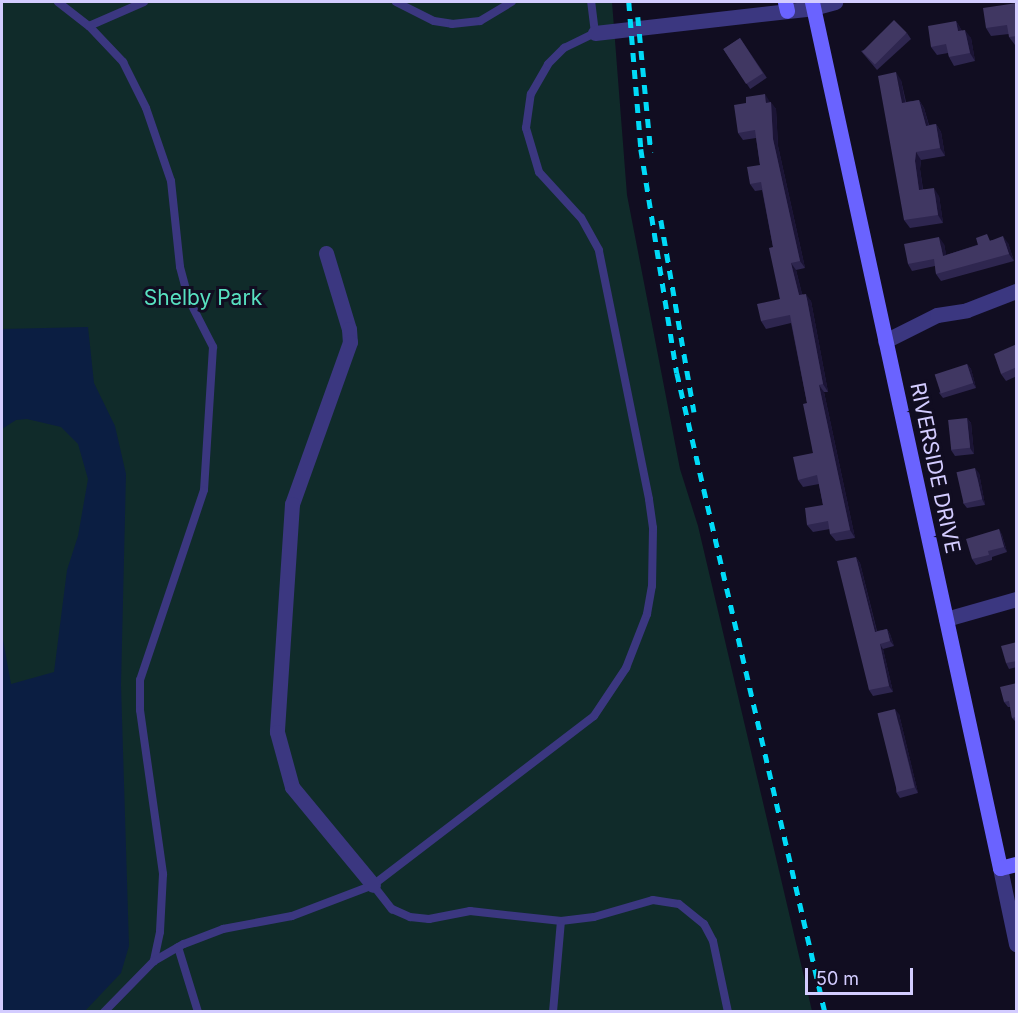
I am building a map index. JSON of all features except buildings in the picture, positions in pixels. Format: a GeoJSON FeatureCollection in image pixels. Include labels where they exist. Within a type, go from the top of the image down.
{"type":"FeatureCollection","features":[{"type":"Feature","properties":{"kind":"street"},"geometry":{"type":"LineString","coordinates":[[595,33],[786,6],[834,2]]}},
{"type":"Feature","properties":{"kind":"street","name":"RIVERSIDE DRIVE"},"geometry":{"type":"LineString","coordinates":[[813,5],[1017,944]]}},
{"type":"Feature","properties":{"kind":"street"},"geometry":{"type":"LineString","coordinates":[[326,253],[349,329],[350,342],[292,504],[277,732],[292,787],[373,885]]}},
{"type":"Feature","properties":{"kind":"street"},"geometry":{"type":"LineString","coordinates":[[885,341],[937,315],[967,310],[1017,291]]}},
{"type":"Feature","properties":{"kind":"street"},"geometry":{"type":"LineString","coordinates":[[946,619],[1017,598]]}},
{"type":"Feature","properties":{"kind":"street"},"geometry":{"type":"LineString","coordinates":[[1000,868],[1017,864]]}},
{"type":"Feature","properties":{"kind":"lane"},"geometry":{"type":"LineString","coordinates":[[58,2],[89,26],[123,62],[157,133],[171,181],[180,267],[189,300],[213,347],[204,490],[140,680],[140,710],[163,874],[160,932],[154,961]]}},
{"type":"Feature","properties":{"kind":"lane"},"geometry":{"type":"LineString","coordinates":[[89,26],[144,2]]}},
{"type":"Feature","properties":{"kind":"lane"},"geometry":{"type":"LineString","coordinates":[[396,2],[434,21],[461,24],[489,18],[512,2]]}},
{"type":"Feature","properties":{"kind":"lane"},"geometry":{"type":"LineString","coordinates":[[104,1011],[154,961],[178,947],[223,929],[292,916],[373,885],[594,716],[626,668],[647,614],[652,585],[654,528],[603,262],[584,223],[539,172],[526,128],[531,94],[548,64],[564,48],[595,33],[591,2]]}},
{"type":"Feature","properties":{"kind":"lane"},"geometry":{"type":"LineString","coordinates":[[373,885],[392,909],[410,917],[429,919],[470,911],[561,921],[594,917],[654,900],[685,907],[700,919],[711,936],[728,1011]]}},
{"type":"Feature","properties":{"kind":"lane"},"geometry":{"type":"LineString","coordinates":[[553,1011],[561,921]]}},
{"type":"Feature","properties":{"kind":"lane"},"geometry":{"type":"LineString","coordinates":[[178,947],[198,1011]]}},
{"type":"Feature","properties":{"kind":"green space","name":"Shelby Park"},"geometry":{"type":"Polygon","coordinates":[[[2,2],[612,2],[627,195],[680,469],[698,526],[812,1011],[2,1012],[2,2]]]}},
{"type":"Feature","properties":{"kind":"water"},"geometry":{"type":"Polygon","coordinates":[[[88,327],[94,383],[115,426],[126,474],[121,685],[129,946],[121,973],[85,1011],[2,1011],[2,634],[11,684],[54,672],[67,570],[78,536],[88,479],[78,444],[61,427],[27,419],[16,420],[2,429],[2,329],[88,327]]]}},
{"type":"Feature","properties":{"kind":"railway"},"geometry":{"type":"LineString","coordinates":[[629,2],[641,149],[677,373],[825,1012]]}},
{"type":"Feature","properties":{"kind":"railway"},"geometry":{"type":"LineString","coordinates":[[638,17],[651,152]]}},
{"type":"Feature","properties":{"kind":"railway"},"geometry":{"type":"LineString","coordinates":[[661,220],[694,412]]}}]}
